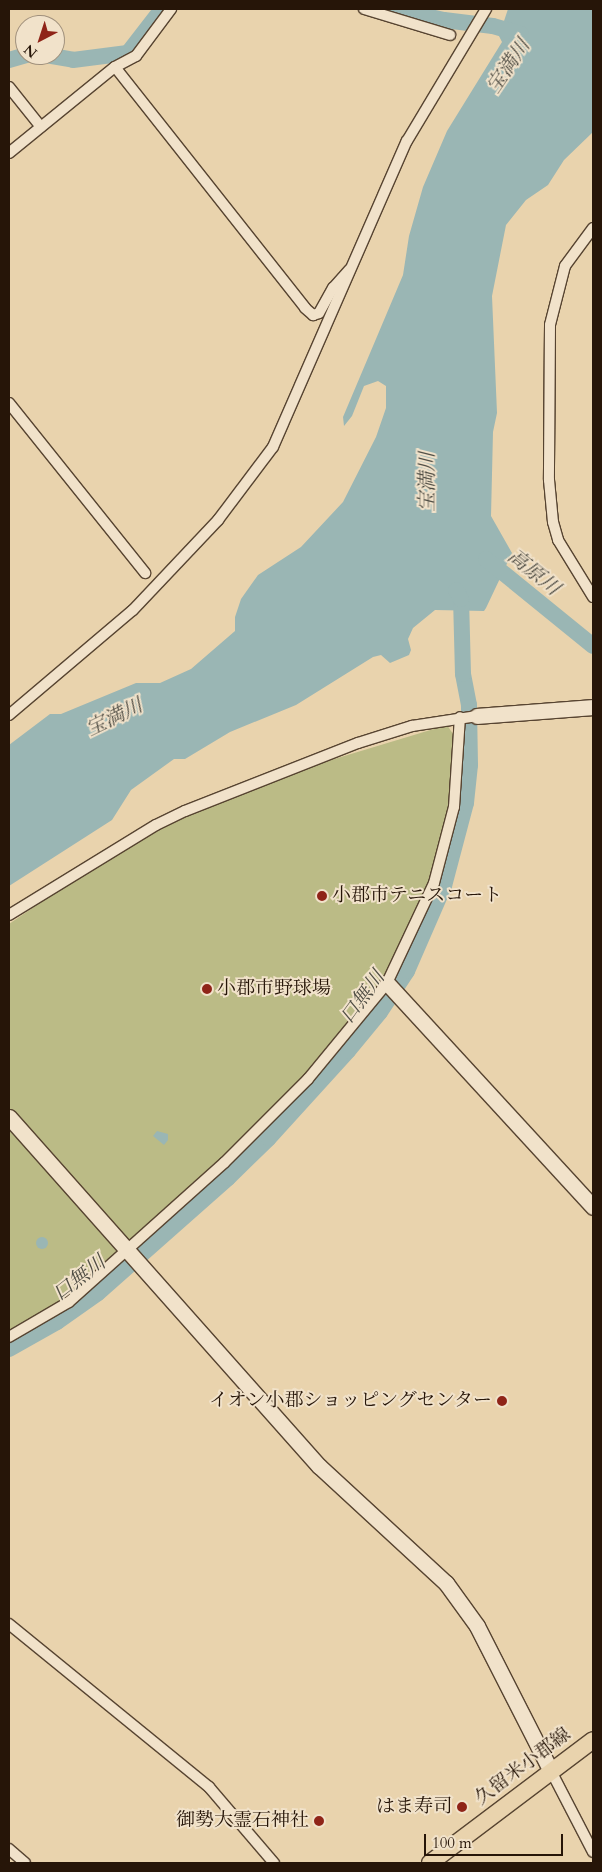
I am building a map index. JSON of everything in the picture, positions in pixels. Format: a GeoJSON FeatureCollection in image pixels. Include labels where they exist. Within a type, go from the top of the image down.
{"type":"FeatureCollection","features":[{"type":"Feature","properties":{"kind":"main road","name":"久留米小郡線"},"geometry":{"type":"LineString","coordinates":[[430,1863],[593,1740]]}},
{"type":"Feature","properties":{"kind":"street"},"geometry":{"type":"LineString","coordinates":[[364,9],[450,35]]}},
{"type":"Feature","properties":{"kind":"street"},"geometry":{"type":"LineString","coordinates":[[9,715],[133,610],[218,520],[273,447],[407,141],[486,9]]}},
{"type":"Feature","properties":{"kind":"street"},"geometry":{"type":"LineString","coordinates":[[9,153],[115,67],[136,56],[166,10]]}},
{"type":"Feature","properties":{"kind":"street"},"geometry":{"type":"LineString","coordinates":[[115,67],[305,308],[313,314],[319,313],[333,288],[353,267]]}},
{"type":"Feature","properties":{"kind":"street"},"geometry":{"type":"LineString","coordinates":[[9,87],[41,127]]}},
{"type":"Feature","properties":{"kind":"street"},"geometry":{"type":"LineString","coordinates":[[593,228],[565,266],[550,325],[549,480],[553,522],[558,540],[593,597]]}},
{"type":"Feature","properties":{"kind":"street"},"geometry":{"type":"LineString","coordinates":[[9,403],[146,573]]}},
{"type":"Feature","properties":{"kind":"street"},"geometry":{"type":"LineString","coordinates":[[9,915],[156,825],[185,811],[358,743],[412,726],[460,717],[593,707]]}},
{"type":"Feature","properties":{"kind":"street"},"geometry":{"type":"LineString","coordinates":[[9,1337],[69,1302],[128,1252],[308,1079],[387,983],[434,882],[454,807],[460,717]]}},
{"type":"Feature","properties":{"kind":"street"},"geometry":{"type":"LineString","coordinates":[[387,983],[593,1207]]}},
{"type":"Feature","properties":{"kind":"street"},"geometry":{"type":"LineString","coordinates":[[9,1117],[319,1466],[446,1583],[462,1603],[593,1852]]}},
{"type":"Feature","properties":{"kind":"street"},"geometry":{"type":"LineString","coordinates":[[9,1624],[210,1787],[274,1863]]}},
{"type":"Feature","properties":{"kind":"street"},"geometry":{"type":"LineString","coordinates":[[9,1849],[25,1863]]}},
{"type":"Feature","properties":{"kind":"green space"},"geometry":{"type":"Polygon","coordinates":[[[447,725],[455,737],[450,806],[430,885],[388,974],[320,1063],[223,1162],[73,1293],[9,1333],[9,924],[72,881],[176,820],[288,773],[447,725]]]}},
{"type":"Feature","properties":{"kind":"water","name":"宝満川"},"geometry":{"type":"Polygon","coordinates":[[[508,9],[593,9],[593,132],[564,160],[548,185],[526,200],[506,225],[492,296],[497,413],[493,432],[491,516],[512,553],[486,608],[484,611],[435,610],[413,628],[408,639],[411,650],[409,655],[390,663],[381,655],[373,657],[296,705],[230,732],[185,759],[174,759],[131,790],[112,820],[9,886],[9,745],[50,714],[61,714],[136,683],[160,683],[191,669],[235,631],[235,617],[241,599],[258,575],[301,547],[343,502],[376,437],[386,408],[386,386],[378,381],[364,386],[352,416],[344,426],[343,417],[403,275],[409,236],[423,187],[447,131],[502,42],[499,36],[508,9]]]}},
{"type":"Feature","properties":{"kind":"water"},"geometry":{"type":"Polygon","coordinates":[[[157,1131],[168,1134],[168,1140],[164,1145],[153,1136],[157,1131]]]}},
{"type":"Feature","properties":{"kind":"water"},"geometry":{"type":"Polygon","coordinates":[[[40,1237],[44,1237],[48,1243],[44,1249],[40,1249],[36,1245],[36,1241],[40,1237]]]}},
{"type":"Feature","properties":{"kind":"waterway"},"geometry":{"type":"LineString","coordinates":[[65,59],[73,60],[128,53],[162,9]]}},
{"type":"Feature","properties":{"kind":"waterway","name":"宝満川"},"geometry":{"type":"LineString","coordinates":[[396,9],[444,20],[493,26],[521,34]]}},
{"type":"Feature","properties":{"kind":"waterway"},"geometry":{"type":"LineString","coordinates":[[9,60],[15,58]]}},
{"type":"Feature","properties":{"kind":"waterway","name":"高原川"},"geometry":{"type":"LineString","coordinates":[[486,559],[593,646]]}},
{"type":"Feature","properties":{"kind":"waterway","name":"口無川"},"geometry":{"type":"LineString","coordinates":[[9,1349],[57,1322],[98,1293],[228,1178],[269,1138],[348,1051],[380,1012],[407,971],[444,886],[466,803],[470,765],[469,705],[463,674],[461,599],[456,590]]}},
{"type":"Feature","properties":{"kind":"place","name":"小郡市テニスコート"},"geometry":{"type":"Point","coordinates":[322,896]}},
{"type":"Feature","properties":{"kind":"place","name":"小郡市野球場"},"geometry":{"type":"Point","coordinates":[207,989]}},
{"type":"Feature","properties":{"kind":"place","name":"イオン小郡ショッピングセンター"},"geometry":{"type":"Point","coordinates":[502,1401]}},
{"type":"Feature","properties":{"kind":"place","name":"はま寿司"},"geometry":{"type":"Point","coordinates":[462,1807]}},
{"type":"Feature","properties":{"kind":"place","name":"御勢大霊石神社"},"geometry":{"type":"Point","coordinates":[319,1821]}}]}
